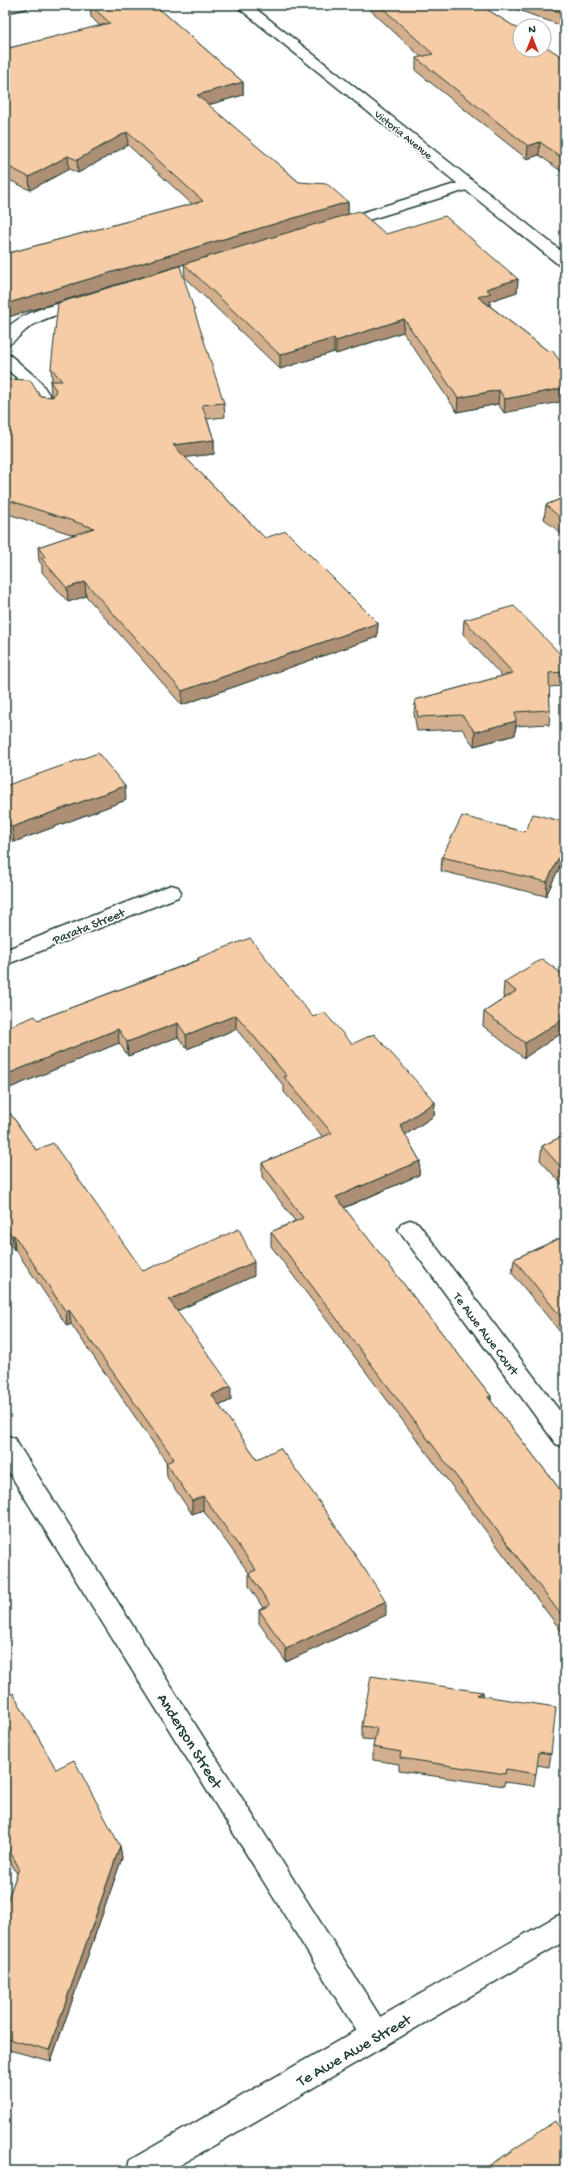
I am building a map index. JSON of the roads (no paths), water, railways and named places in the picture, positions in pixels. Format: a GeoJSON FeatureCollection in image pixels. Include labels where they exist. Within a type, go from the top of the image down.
{"type":"FeatureCollection","features":[{"type":"Feature","properties":{"kind":"street"},"geometry":{"type":"LineString","coordinates":[[5,9],[22,5]]}},
{"type":"Feature","properties":{"kind":"street","name":"Victoria Avenue"},"geometry":{"type":"LineString","coordinates":[[242,5],[565,262]]}},
{"type":"Feature","properties":{"kind":"street"},"geometry":{"type":"LineString","coordinates":[[323,229],[468,185]]}},
{"type":"Feature","properties":{"kind":"street"},"geometry":{"type":"LineString","coordinates":[[5,341],[18,326],[36,317],[101,297]]}},
{"type":"Feature","properties":{"kind":"street"},"geometry":{"type":"LineString","coordinates":[[5,359],[36,384],[42,392],[48,405]]}},
{"type":"Feature","properties":{"kind":"street","name":"Parata Street"},"geometry":{"type":"LineString","coordinates":[[5,958],[171,892]]}},
{"type":"Feature","properties":{"kind":"street","name":"Te Awe Awe Court"},"geometry":{"type":"LineString","coordinates":[[410,1229],[565,1437]]}},
{"type":"Feature","properties":{"kind":"street","name":"Anderson Street"},"geometry":{"type":"LineString","coordinates":[[5,1445],[376,2036]]}},
{"type":"Feature","properties":{"kind":"street","name":"Te Awe Awe Street"},"geometry":{"type":"LineString","coordinates":[[141,2171],[565,1926]]}}]}
